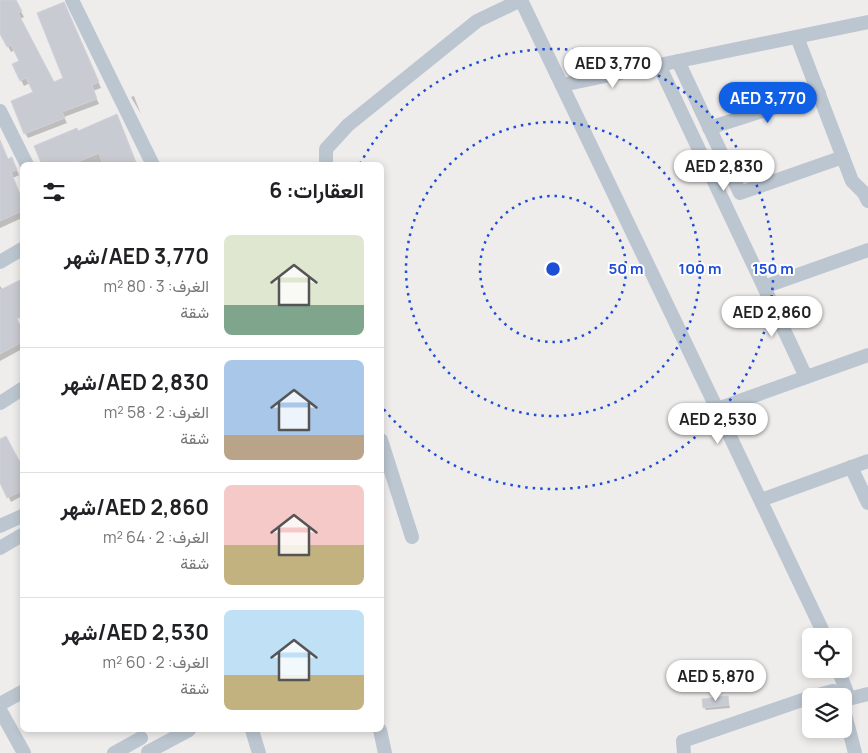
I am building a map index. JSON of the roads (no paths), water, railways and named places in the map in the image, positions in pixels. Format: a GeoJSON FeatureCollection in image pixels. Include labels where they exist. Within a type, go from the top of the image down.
{"type":"FeatureCollection","features":[{"type":"Feature","properties":{"kind":"street"},"geometry":{"type":"LineString","coordinates":[[72,0],[151,162]]}},
{"type":"Feature","properties":{"kind":"street"},"geometry":{"type":"LineString","coordinates":[[326,162],[326,149],[348,125],[478,21],[521,0],[821,628]]}},
{"type":"Feature","properties":{"kind":"street"},"geometry":{"type":"LineString","coordinates":[[562,85],[868,22]]}},
{"type":"Feature","properties":{"kind":"street"},"geometry":{"type":"LineString","coordinates":[[796,36],[852,181],[864,193],[868,201]]}},
{"type":"Feature","properties":{"kind":"street"},"geometry":{"type":"LineString","coordinates":[[678,61],[740,192]]}},
{"type":"Feature","properties":{"kind":"street"},"geometry":{"type":"LineString","coordinates":[[659,65],[806,377]]}},
{"type":"Feature","properties":{"kind":"street"},"geometry":{"type":"LineString","coordinates":[[709,128],[819,93]]}},
{"type":"Feature","properties":{"kind":"street"},"geometry":{"type":"LineString","coordinates":[[0,110],[26,162]]}},
{"type":"Feature","properties":{"kind":"street"},"geometry":{"type":"LineString","coordinates":[[722,199],[843,157]]}},
{"type":"Feature","properties":{"kind":"street"},"geometry":{"type":"LineString","coordinates":[[0,262],[20,250]]}},
{"type":"Feature","properties":{"kind":"street"},"geometry":{"type":"LineString","coordinates":[[764,286],[868,250]]}},
{"type":"Feature","properties":{"kind":"street"},"geometry":{"type":"LineString","coordinates":[[717,409],[868,356]]}},
{"type":"Feature","properties":{"kind":"street"},"geometry":{"type":"LineString","coordinates":[[0,403],[20,390]]}},
{"type":"Feature","properties":{"kind":"street"},"geometry":{"type":"LineString","coordinates":[[760,500],[868,461]]}},
{"type":"Feature","properties":{"kind":"street"},"geometry":{"type":"LineString","coordinates":[[385,463],[412,537]]}},
{"type":"Feature","properties":{"kind":"street"},"geometry":{"type":"LineString","coordinates":[[851,467],[868,503]]}},
{"type":"Feature","properties":{"kind":"street"},"geometry":{"type":"LineString","coordinates":[[0,526],[20,517]]}},
{"type":"Feature","properties":{"kind":"street"},"geometry":{"type":"LineString","coordinates":[[0,548],[20,536]]}},
{"type":"Feature","properties":{"kind":"street"},"geometry":{"type":"LineString","coordinates":[[0,704],[20,693]]}},
{"type":"Feature","properties":{"kind":"street"},"geometry":{"type":"LineString","coordinates":[[852,699],[868,694]]}},
{"type":"Feature","properties":{"kind":"street"},"geometry":{"type":"LineString","coordinates":[[684,753],[683,741],[802,700]]}},
{"type":"Feature","properties":{"kind":"street"},"geometry":{"type":"LineString","coordinates":[[0,710],[24,753]]}},
{"type":"Feature","properties":{"kind":"street"},"geometry":{"type":"LineString","coordinates":[[114,753],[139,734],[149,752],[185,732]]}},
{"type":"Feature","properties":{"kind":"street"},"geometry":{"type":"LineString","coordinates":[[253,732],[259,753]]}},
{"type":"Feature","properties":{"kind":"street"},"geometry":{"type":"LineString","coordinates":[[381,732],[386,753]]}},
{"type":"Feature","properties":{"kind":"street"},"geometry":{"type":"LineString","coordinates":[[852,738],[855,753]]}}]}
